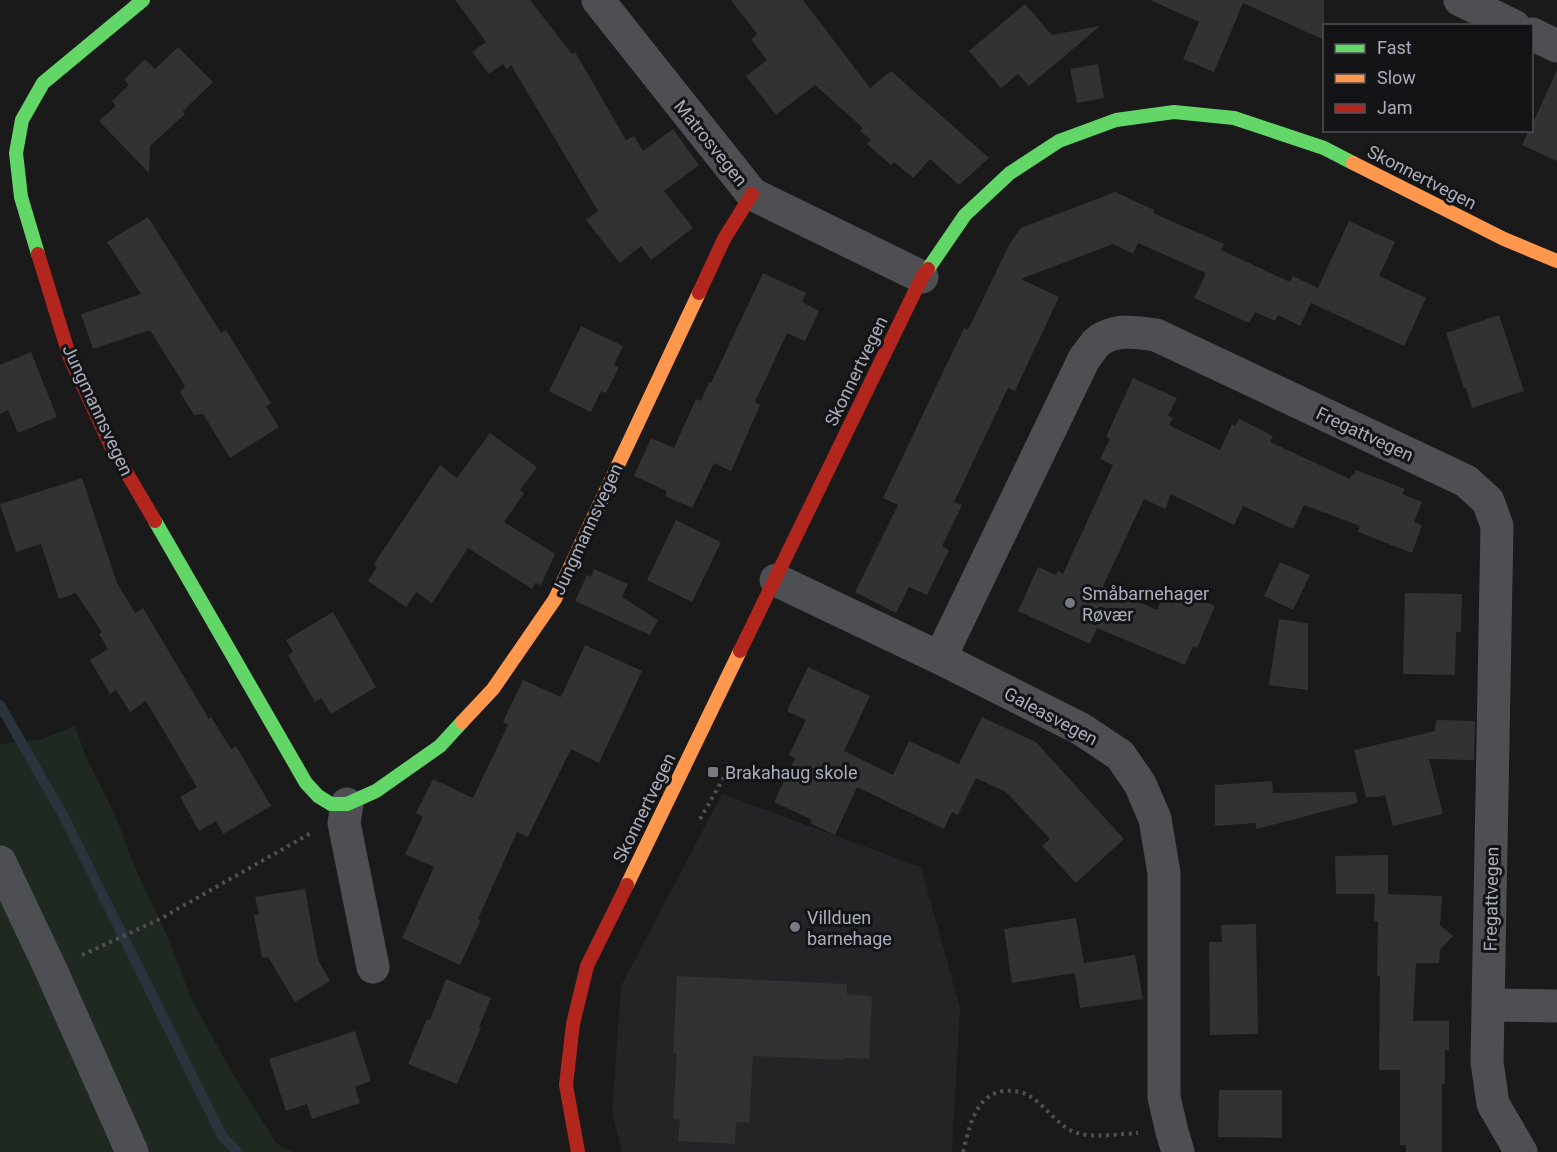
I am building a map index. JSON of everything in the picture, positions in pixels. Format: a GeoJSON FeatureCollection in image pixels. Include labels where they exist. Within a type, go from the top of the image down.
{"type":"FeatureCollection","features":[{"type":"Feature","properties":{"kind":"street","name":"Jungmannsvegen"},"geometry":{"type":"LineString","coordinates":[[142,0],[43,83],[22,120],[15,153],[21,197],[70,358],[111,446],[306,783],[318,796],[345,813],[440,746],[493,689],[555,599],[724,239],[752,194]]}},
{"type":"Feature","properties":{"kind":"street","name":"Matrosvegen"},"geometry":{"type":"LineString","coordinates":[[598,0],[752,194],[922,277]]}},
{"type":"Feature","properties":{"kind":"street"},"geometry":{"type":"LineString","coordinates":[[1461,0],[1510,24]]}},
{"type":"Feature","properties":{"kind":"street"},"geometry":{"type":"LineString","coordinates":[[1533,34],[1557,46]]}},
{"type":"Feature","properties":{"kind":"street","name":"Skonnertvegen"},"geometry":{"type":"LineString","coordinates":[[578,1152],[566,1085],[573,1024],[587,966],[922,277],[965,214],[1010,173],[1059,141],[1116,120],[1174,112],[1234,118],[1324,148],[1504,239],[1557,261]]}},
{"type":"Feature","properties":{"kind":"street","name":"Fregattvegen"},"geometry":{"type":"LineString","coordinates":[[940,658],[1084,359],[1097,343],[1113,334],[1131,332],[1156,336],[1466,481],[1488,501],[1497,526],[1487,1062],[1493,1104],[1521,1152]]}},
{"type":"Feature","properties":{"kind":"street","name":"Galeasvegen"},"geometry":{"type":"LineString","coordinates":[[776,580],[940,658],[1081,729],[1120,755],[1140,784],[1155,819],[1164,873],[1164,1097],[1175,1142]]}},
{"type":"Feature","properties":{"kind":"street"},"geometry":{"type":"LineString","coordinates":[[345,813],[373,967]]}},
{"type":"Feature","properties":{"kind":"street"},"geometry":{"type":"LineString","coordinates":[[0,862],[132,1152]]}},
{"type":"Feature","properties":{"kind":"street"},"geometry":{"type":"LineString","coordinates":[[1489,1005],[1557,1006]]}},
{"type":"Feature","properties":{"kind":"path"},"geometry":{"type":"LineString","coordinates":[[700,820],[723,779],[729,756]]}},
{"type":"Feature","properties":{"kind":"path"},"geometry":{"type":"LineString","coordinates":[[51,970],[160,919],[345,813]]}},
{"type":"Feature","properties":{"kind":"path"},"geometry":{"type":"LineString","coordinates":[[963,1152],[970,1124],[981,1102],[996,1092],[1013,1090],[1023,1092],[1033,1098],[1062,1125],[1076,1133],[1175,1142]]}},
{"type":"Feature","properties":{"kind":"shaded area"},"geometry":{"type":"Polygon","coordinates":[[[75,726],[86,757],[115,815],[138,874],[168,938],[191,998],[230,1069],[276,1143],[293,1152],[0,1152],[0,744],[40,740],[75,726]]]}},
{"type":"Feature","properties":{"kind":"shaded area","name":"Villduen barnehage"},"geometry":{"type":"Polygon","coordinates":[[[722,794],[921,867],[960,1008],[952,1152],[622,1152],[612,1112],[621,986],[722,794]]]}},
{"type":"Feature","properties":{"kind":"building"},"geometry":{"type":"Polygon","coordinates":[[[455,0],[530,0],[572,54],[575,52],[626,140],[634,136],[643,151],[673,129],[699,165],[664,191],[693,228],[651,260],[641,246],[620,263],[586,220],[598,211],[511,65],[507,69],[503,64],[489,74],[472,52],[486,42],[455,0]]]}},
{"type":"Feature","properties":{"kind":"building"},"geometry":{"type":"Polygon","coordinates":[[[731,0],[803,0],[870,88],[891,71],[989,158],[959,185],[930,159],[913,178],[894,162],[891,165],[867,144],[871,140],[860,131],[863,128],[815,85],[776,115],[746,76],[767,60],[751,39],[757,34],[731,0]]]}},
{"type":"Feature","properties":{"kind":"building"},"geometry":{"type":"Polygon","coordinates":[[[1150,0],[1324,0],[1323,40],[1243,3],[1214,72],[1183,59],[1199,22],[1150,0]]]}},
{"type":"Feature","properties":{"kind":"building"},"geometry":{"type":"Polygon","coordinates":[[[1025,4],[1052,35],[1100,26],[1029,86],[1018,74],[1001,88],[969,51],[1025,4]]]}},
{"type":"Feature","properties":{"kind":"building"},"geometry":{"type":"Polygon","coordinates":[[[178,47],[213,82],[183,111],[185,114],[150,146],[149,173],[99,121],[116,106],[112,101],[129,85],[124,80],[145,59],[155,69],[178,47]]]}},
{"type":"Feature","properties":{"kind":"building"},"geometry":{"type":"Polygon","coordinates":[[[1098,64],[1104,98],[1077,103],[1070,69],[1098,64]]]}},
{"type":"Feature","properties":{"kind":"building"},"geometry":{"type":"Polygon","coordinates":[[[1557,70],[1557,161],[1522,145],[1528,132],[1533,132],[1533,123],[1557,70]]]}},
{"type":"Feature","properties":{"kind":"building"},"geometry":{"type":"Polygon","coordinates":[[[1115,192],[1154,210],[1153,213],[1224,244],[1221,250],[1290,282],[1293,276],[1318,288],[1300,326],[1278,315],[1275,321],[1255,312],[1249,323],[1194,298],[1206,273],[1138,243],[1133,254],[1113,244],[1021,279],[1059,297],[1015,391],[1008,388],[954,502],[962,505],[942,546],[949,550],[927,595],[909,587],[896,613],[855,592],[898,505],[883,498],[964,328],[968,330],[1010,243],[1021,228],[1115,192]]]}},
{"type":"Feature","properties":{"kind":"building"},"geometry":{"type":"Polygon","coordinates":[[[148,217],[221,333],[226,330],[271,403],[266,406],[279,427],[230,458],[203,414],[194,415],[180,392],[185,386],[150,330],[93,349],[81,314],[141,294],[107,242],[148,217]]]}},
{"type":"Feature","properties":{"kind":"building"},"geometry":{"type":"Polygon","coordinates":[[[1349,221],[1395,242],[1379,276],[1426,298],[1404,346],[1311,303],[1349,221]]]}},
{"type":"Feature","properties":{"kind":"building"},"geometry":{"type":"Polygon","coordinates":[[[763,273],[806,293],[802,302],[819,311],[805,341],[787,333],[755,402],[760,405],[731,471],[714,463],[692,508],[665,496],[667,491],[634,476],[651,438],[674,448],[696,399],[701,401],[709,382],[711,383],[763,273]]]}},
{"type":"Feature","properties":{"kind":"building"},"geometry":{"type":"Polygon","coordinates":[[[1499,315],[1524,391],[1472,408],[1446,333],[1499,315]]]}},
{"type":"Feature","properties":{"kind":"building"},"geometry":{"type":"Polygon","coordinates":[[[581,326],[623,346],[614,365],[619,367],[606,393],[601,391],[591,412],[549,391],[581,326]]]}},
{"type":"Feature","properties":{"kind":"building"},"geometry":{"type":"Polygon","coordinates":[[[31,352],[57,417],[18,433],[8,410],[0,414],[0,365],[31,352]]]}},
{"type":"Feature","properties":{"kind":"building"},"geometry":{"type":"Polygon","coordinates":[[[1133,378],[1177,398],[1168,416],[1173,418],[1169,425],[1220,450],[1232,424],[1235,426],[1239,419],[1273,436],[1270,442],[1350,479],[1356,470],[1405,489],[1402,494],[1422,502],[1414,522],[1422,525],[1412,553],[1358,532],[1360,526],[1304,505],[1293,529],[1243,506],[1234,525],[1171,494],[1165,509],[1144,499],[1103,586],[1157,610],[1167,586],[1215,606],[1197,648],[1193,646],[1185,665],[1097,628],[1090,644],[1018,611],[1038,567],[1056,575],[1058,571],[1063,574],[1113,465],[1100,459],[1110,439],[1106,437],[1133,378]]]}},
{"type":"Feature","properties":{"kind":"building"},"geometry":{"type":"Polygon","coordinates":[[[490,433],[537,467],[520,490],[524,493],[504,522],[555,554],[541,585],[535,583],[532,589],[468,548],[432,603],[416,592],[406,607],[368,581],[377,567],[374,564],[440,465],[457,478],[490,433]]]}},
{"type":"Feature","properties":{"kind":"building"},"geometry":{"type":"Polygon","coordinates":[[[82,478],[117,583],[135,613],[143,608],[209,719],[211,717],[231,749],[236,746],[271,806],[223,834],[216,821],[199,831],[180,797],[197,787],[146,701],[130,712],[116,690],[110,694],[90,660],[108,649],[99,634],[102,632],[76,593],[59,599],[41,544],[16,552],[0,504],[82,478]]]}},
{"type":"Feature","properties":{"kind":"building"},"geometry":{"type":"Polygon","coordinates":[[[676,520],[721,542],[692,602],[647,580],[676,520]]]}},
{"type":"Feature","properties":{"kind":"building"},"geometry":{"type":"Polygon","coordinates":[[[1280,562],[1310,575],[1293,610],[1264,596],[1280,562]]]}},
{"type":"Feature","properties":{"kind":"building"},"geometry":{"type":"Polygon","coordinates":[[[594,569],[628,584],[622,597],[658,620],[650,635],[575,601],[587,575],[591,577],[594,569]]]}},
{"type":"Feature","properties":{"kind":"building"},"geometry":{"type":"Polygon","coordinates":[[[1405,593],[1462,594],[1461,632],[1456,632],[1455,675],[1403,674],[1405,593]]]}},
{"type":"Feature","properties":{"kind":"building"},"geometry":{"type":"Polygon","coordinates":[[[333,612],[376,687],[331,714],[321,698],[315,702],[288,655],[293,652],[286,640],[333,612]]]}},
{"type":"Feature","properties":{"kind":"building"},"geometry":{"type":"Polygon","coordinates":[[[1279,619],[1308,623],[1308,690],[1269,685],[1279,619]]]}},
{"type":"Feature","properties":{"kind":"building"},"geometry":{"type":"Polygon","coordinates":[[[585,645],[642,671],[599,763],[571,749],[528,837],[517,832],[460,965],[402,938],[434,867],[405,854],[423,817],[416,813],[433,779],[473,798],[508,725],[503,722],[523,680],[561,697],[585,645]]]}},
{"type":"Feature","properties":{"kind":"building"},"geometry":{"type":"Polygon","coordinates":[[[808,667],[870,696],[844,751],[893,775],[909,741],[959,764],[982,717],[1036,742],[1124,839],[1076,883],[1042,846],[1050,839],[1006,792],[976,778],[958,815],[952,812],[944,829],[857,787],[835,835],[810,823],[812,820],[774,802],[795,758],[789,755],[806,720],[787,711],[808,667]]]}},
{"type":"Feature","properties":{"kind":"building"},"geometry":{"type":"Polygon","coordinates":[[[1436,720],[1475,721],[1474,760],[1429,759],[1443,814],[1393,826],[1385,795],[1366,797],[1354,750],[1435,731],[1436,720]]]}},
{"type":"Feature","properties":{"kind":"building"},"geometry":{"type":"Polygon","coordinates":[[[1272,781],[1273,793],[1356,792],[1357,803],[1256,829],[1256,823],[1215,826],[1215,785],[1272,781]]]}},
{"type":"Feature","properties":{"kind":"building"},"geometry":{"type":"Polygon","coordinates":[[[1388,855],[1388,894],[1442,896],[1440,925],[1453,936],[1440,950],[1439,963],[1416,963],[1413,1021],[1449,1021],[1449,1050],[1445,1050],[1445,1084],[1442,1084],[1442,1152],[1406,1152],[1406,1145],[1400,1145],[1400,1070],[1379,1070],[1380,976],[1377,976],[1378,921],[1374,921],[1375,894],[1336,894],[1335,856],[1388,855]]]}},
{"type":"Feature","properties":{"kind":"building"},"geometry":{"type":"Polygon","coordinates":[[[305,889],[318,960],[330,981],[295,1002],[268,957],[262,958],[254,915],[259,914],[255,897],[305,889]]]}},
{"type":"Feature","properties":{"kind":"building"},"geometry":{"type":"Polygon","coordinates":[[[1076,918],[1084,963],[1135,955],[1143,999],[1080,1008],[1075,973],[1012,983],[1004,929],[1076,918]]]}},
{"type":"Feature","properties":{"kind":"building"},"geometry":{"type":"Polygon","coordinates":[[[1256,924],[1258,1034],[1210,1035],[1209,942],[1222,942],[1221,925],[1256,924]]]}},
{"type":"Feature","properties":{"kind":"building"},"geometry":{"type":"Polygon","coordinates":[[[677,976],[847,984],[847,994],[872,996],[869,1059],[753,1056],[749,1123],[736,1122],[735,1144],[678,1141],[680,1120],[673,1119],[677,1053],[673,1053],[677,976]]]}},
{"type":"Feature","properties":{"kind":"building"},"geometry":{"type":"Polygon","coordinates":[[[446,979],[491,998],[457,1084],[408,1064],[427,1019],[430,1020],[446,979]]]}},
{"type":"Feature","properties":{"kind":"building"},"geometry":{"type":"Polygon","coordinates":[[[355,1031],[371,1081],[355,1087],[360,1103],[312,1119],[307,1104],[286,1111],[269,1059],[355,1031]]]}},
{"type":"Feature","properties":{"kind":"building"},"geometry":{"type":"Polygon","coordinates":[[[1219,1090],[1282,1090],[1282,1138],[1218,1137],[1219,1090]]]}},
{"type":"Feature","properties":{"kind":"waterway"},"geometry":{"type":"LineString","coordinates":[[0,705],[64,817],[222,1136],[238,1152]]}},
{"type":"Feature","properties":{"kind":"traffic: fast"},"geometry":{"type":"LineString","coordinates":[[38,254],[21,197],[16,153],[22,120],[43,83],[143,0]]}},
{"type":"Feature","properties":{"kind":"traffic: fast"},"geometry":{"type":"LineString","coordinates":[[928,269],[965,215],[1010,173],[1059,141],[1116,120],[1174,112],[1234,118],[1324,148],[1353,163]]}},
{"type":"Feature","properties":{"kind":"traffic: fast"},"geometry":{"type":"LineString","coordinates":[[155,521],[306,783],[318,796],[331,804],[347,804],[376,791],[440,746],[462,722]]}},
{"type":"Feature","properties":{"kind":"traffic: slow"},"geometry":{"type":"LineString","coordinates":[[1353,163],[1504,239],[1557,261]]}},
{"type":"Feature","properties":{"kind":"traffic: slow"},"geometry":{"type":"LineString","coordinates":[[462,722],[493,689],[555,599],[699,293]]}},
{"type":"Feature","properties":{"kind":"traffic: slow"},"geometry":{"type":"LineString","coordinates":[[627,885],[740,651]]}},
{"type":"Feature","properties":{"kind":"traffic: jam"},"geometry":{"type":"LineString","coordinates":[[699,293],[724,239],[752,194]]}},
{"type":"Feature","properties":{"kind":"traffic: jam"},"geometry":{"type":"LineString","coordinates":[[38,254],[70,358],[111,446],[155,521]]}},
{"type":"Feature","properties":{"kind":"traffic: jam"},"geometry":{"type":"LineString","coordinates":[[740,651],[922,277],[928,269]]}},
{"type":"Feature","properties":{"kind":"traffic: jam"},"geometry":{"type":"LineString","coordinates":[[578,1152],[566,1085],[573,1024],[587,966],[627,885]]}},
{"type":"Feature","properties":{"kind":"place","name":"Småbarnehager Røvær"},"geometry":{"type":"Point","coordinates":[1070,603]}},
{"type":"Feature","properties":{"kind":"place","name":"Brakahaug skole"},"geometry":{"type":"Point","coordinates":[713,772]}},
{"type":"Feature","properties":{"kind":"place","name":"Villduen barnehage"},"geometry":{"type":"Point","coordinates":[795,927]}}]}
